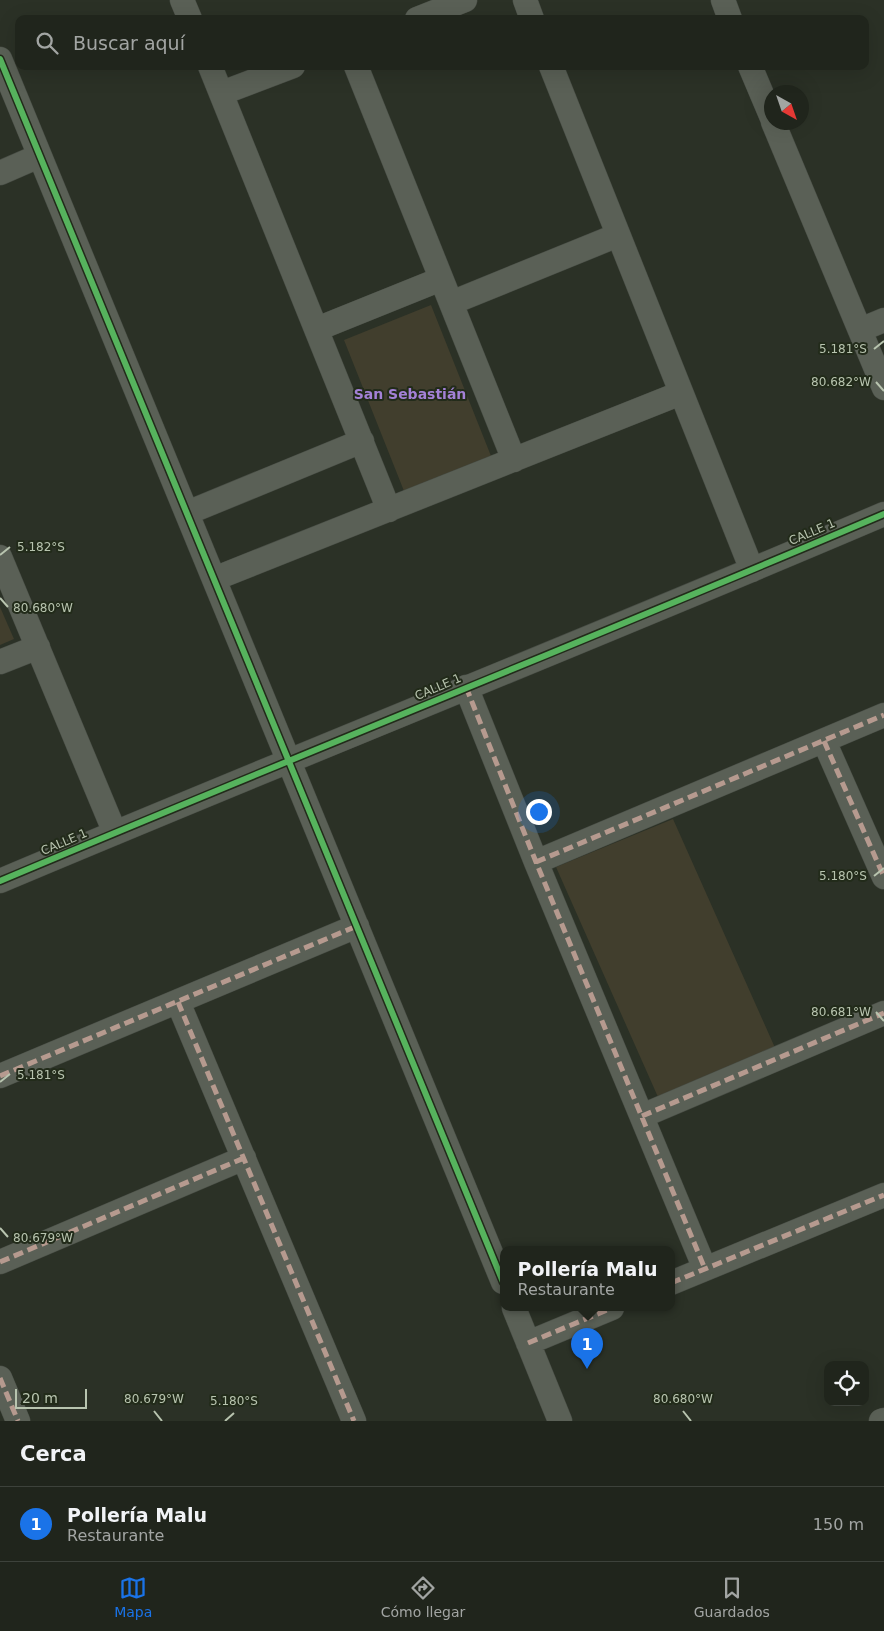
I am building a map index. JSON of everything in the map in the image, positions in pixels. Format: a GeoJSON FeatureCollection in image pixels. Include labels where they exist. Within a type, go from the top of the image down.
{"type":"FeatureCollection","features":[{"type":"Feature","properties":{"kind":"street"},"geometry":{"type":"LineString","coordinates":[[182,0],[188,15]]}},
{"type":"Feature","properties":{"kind":"street"},"geometry":{"type":"LineString","coordinates":[[426,15],[465,0]]}},
{"type":"Feature","properties":{"kind":"street"},"geometry":{"type":"LineString","coordinates":[[525,0],[531,15]]}},
{"type":"Feature","properties":{"kind":"street"},"geometry":{"type":"LineString","coordinates":[[722,0],[728,15]]}},
{"type":"Feature","properties":{"kind":"street"},"geometry":{"type":"LineString","coordinates":[[0,59],[500,1275]]}},
{"type":"Feature","properties":{"kind":"street"},"geometry":{"type":"LineString","coordinates":[[212,70],[389,510]]}},
{"type":"Feature","properties":{"kind":"street"},"geometry":{"type":"LineString","coordinates":[[222,93],[282,70]]}},
{"type":"Feature","properties":{"kind":"street"},"geometry":{"type":"LineString","coordinates":[[358,70],[514,460]]}},
{"type":"Feature","properties":{"kind":"street"},"geometry":{"type":"LineString","coordinates":[[553,70],[752,570]]}},
{"type":"Feature","properties":{"kind":"street"},"geometry":{"type":"LineString","coordinates":[[752,70],[764,99]]}},
{"type":"Feature","properties":{"kind":"street"},"geometry":{"type":"LineString","coordinates":[[776,130],[884,388]]}},
{"type":"Feature","properties":{"kind":"street"},"geometry":{"type":"LineString","coordinates":[[0,173],[39,156]]}},
{"type":"Feature","properties":{"kind":"street"},"geometry":{"type":"LineString","coordinates":[[451,303],[618,235]]}},
{"type":"Feature","properties":{"kind":"street"},"geometry":{"type":"LineString","coordinates":[[317,329],[441,279]]}},
{"type":"Feature","properties":{"kind":"street"},"geometry":{"type":"LineString","coordinates":[[860,330],[884,320]]}},
{"type":"Feature","properties":{"kind":"street"},"geometry":{"type":"LineString","coordinates":[[214,579],[681,393]]}},
{"type":"Feature","properties":{"kind":"street"},"geometry":{"type":"LineString","coordinates":[[187,514],[362,441]]}},
{"type":"Feature","properties":{"kind":"street","name":"CALLE 1"},"geometry":{"type":"LineString","coordinates":[[0,881],[884,514]]}},
{"type":"Feature","properties":{"kind":"street"},"geometry":{"type":"LineString","coordinates":[[0,557],[115,833]]}},
{"type":"Feature","properties":{"kind":"street"},"geometry":{"type":"LineString","coordinates":[[0,662],[38,647]]}},
{"type":"Feature","properties":{"kind":"street"},"geometry":{"type":"LineString","coordinates":[[466,687],[536,862],[705,1269]]}},
{"type":"Feature","properties":{"kind":"street"},"geometry":{"type":"LineString","coordinates":[[536,862],[884,715]]}},
{"type":"Feature","properties":{"kind":"street"},"geometry":{"type":"LineString","coordinates":[[824,741],[884,877]]}},
{"type":"Feature","properties":{"kind":"street"},"geometry":{"type":"LineString","coordinates":[[0,1076],[357,926]]}},
{"type":"Feature","properties":{"kind":"street"},"geometry":{"type":"LineString","coordinates":[[178,1002],[352,1420]]}},
{"type":"Feature","properties":{"kind":"street"},"geometry":{"type":"LineString","coordinates":[[642,1116],[884,1013]]}},
{"type":"Feature","properties":{"kind":"street"},"geometry":{"type":"LineString","coordinates":[[0,1262],[244,1158]]}},
{"type":"Feature","properties":{"kind":"street"},"geometry":{"type":"LineString","coordinates":[[675,1281],[884,1195]]}},
{"type":"Feature","properties":{"kind":"street"},"geometry":{"type":"LineString","coordinates":[[515,1311],[560,1421]]}},
{"type":"Feature","properties":{"kind":"street"},"geometry":{"type":"LineString","coordinates":[[528,1343],[605,1311]]}},
{"type":"Feature","properties":{"kind":"street"},"geometry":{"type":"LineString","coordinates":[[0,1378],[18,1421]]}},
{"type":"Feature","properties":{"kind":"shaded area"},"geometry":{"type":"Polygon","coordinates":[[[431,305],[491,456],[404,491],[344,340],[431,305]]]}},
{"type":"Feature","properties":{"kind":"shaded area"},"geometry":{"type":"Polygon","coordinates":[[[0,607],[14,639],[0,645],[0,607]]]}},
{"type":"Feature","properties":{"kind":"shaded area"},"geometry":{"type":"Polygon","coordinates":[[[673,819],[776,1050],[658,1097],[556,867],[673,819]]]}},
{"type":"Feature","properties":{"kind":"marked path"},"geometry":{"type":"LineString","coordinates":[[466,687],[536,862],[705,1269]]}},
{"type":"Feature","properties":{"kind":"marked path"},"geometry":{"type":"LineString","coordinates":[[536,862],[884,715]]}},
{"type":"Feature","properties":{"kind":"marked path"},"geometry":{"type":"LineString","coordinates":[[824,741],[884,877]]}},
{"type":"Feature","properties":{"kind":"marked path"},"geometry":{"type":"LineString","coordinates":[[0,1076],[357,926]]}},
{"type":"Feature","properties":{"kind":"marked path"},"geometry":{"type":"LineString","coordinates":[[178,1002],[354,1421]]}},
{"type":"Feature","properties":{"kind":"marked path"},"geometry":{"type":"LineString","coordinates":[[642,1116],[884,1013]]}},
{"type":"Feature","properties":{"kind":"marked path"},"geometry":{"type":"LineString","coordinates":[[0,1262],[244,1158]]}},
{"type":"Feature","properties":{"kind":"marked path"},"geometry":{"type":"LineString","coordinates":[[675,1281],[884,1195]]}},
{"type":"Feature","properties":{"kind":"marked path"},"geometry":{"type":"LineString","coordinates":[[528,1343],[605,1311]]}},
{"type":"Feature","properties":{"kind":"marked path"},"geometry":{"type":"LineString","coordinates":[[0,1378],[18,1421]]}},
{"type":"Feature","properties":{"kind":"cycle path"},"geometry":{"type":"LineString","coordinates":[[0,59],[500,1275]]}},
{"type":"Feature","properties":{"kind":"cycle path"},"geometry":{"type":"LineString","coordinates":[[0,881],[664,607],[884,514]]}},
{"type":"Feature","properties":{"kind":"place","name":"Pollería Malu"},"geometry":{"type":"Point","coordinates":[587,1369]}},
{"type":"Feature","properties":{"kind":"district","name":"San Sebastián"},"geometry":{"type":"Point","coordinates":[410,394]}}]}
